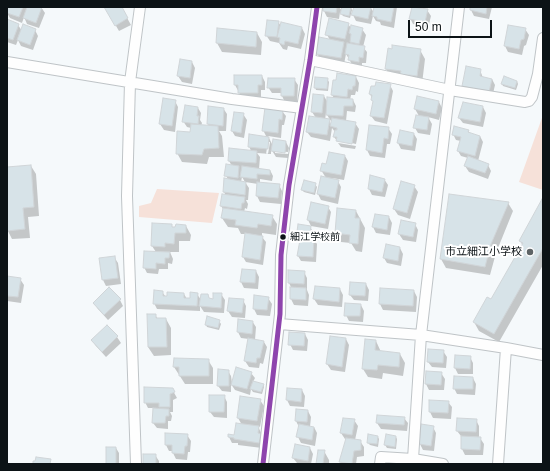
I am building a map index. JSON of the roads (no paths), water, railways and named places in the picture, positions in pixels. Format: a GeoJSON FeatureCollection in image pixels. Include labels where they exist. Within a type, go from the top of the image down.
{"type":"FeatureCollection","features":[{"type":"Feature","properties":{"kind":"street"},"geometry":{"type":"LineString","coordinates":[[136,464],[127,196],[130,82],[140,7]]}},
{"type":"Feature","properties":{"kind":"street"},"geometry":{"type":"LineString","coordinates":[[263,464],[279,324],[281,255],[289,185],[310,60],[317,7]]}},
{"type":"Feature","properties":{"kind":"street"},"geometry":{"type":"LineString","coordinates":[[413,459],[421,335],[459,7]]}},
{"type":"Feature","properties":{"kind":"street"},"geometry":{"type":"LineString","coordinates":[[310,60],[450,90],[520,102],[529,101],[532,97],[538,74],[543,38]]}},
{"type":"Feature","properties":{"kind":"street"},"geometry":{"type":"LineString","coordinates":[[7,62],[232,99],[302,108]]}},
{"type":"Feature","properties":{"kind":"street"},"geometry":{"type":"LineString","coordinates":[[279,324],[421,335],[543,355]]}},
{"type":"Feature","properties":{"kind":"street"},"geometry":{"type":"LineString","coordinates":[[498,464],[506,348]]}},
{"type":"Feature","properties":{"kind":"street"},"geometry":{"type":"LineString","coordinates":[[380,464],[381,457],[413,459],[443,464]]}},
{"type":"Feature","properties":{"kind":"place","name":"細江学校前"},"geometry":{"type":"Point","coordinates":[283,237]}},
{"type":"Feature","properties":{"kind":"place","name":"市立細江小学校"},"geometry":{"type":"Point","coordinates":[530,252]}}]}
